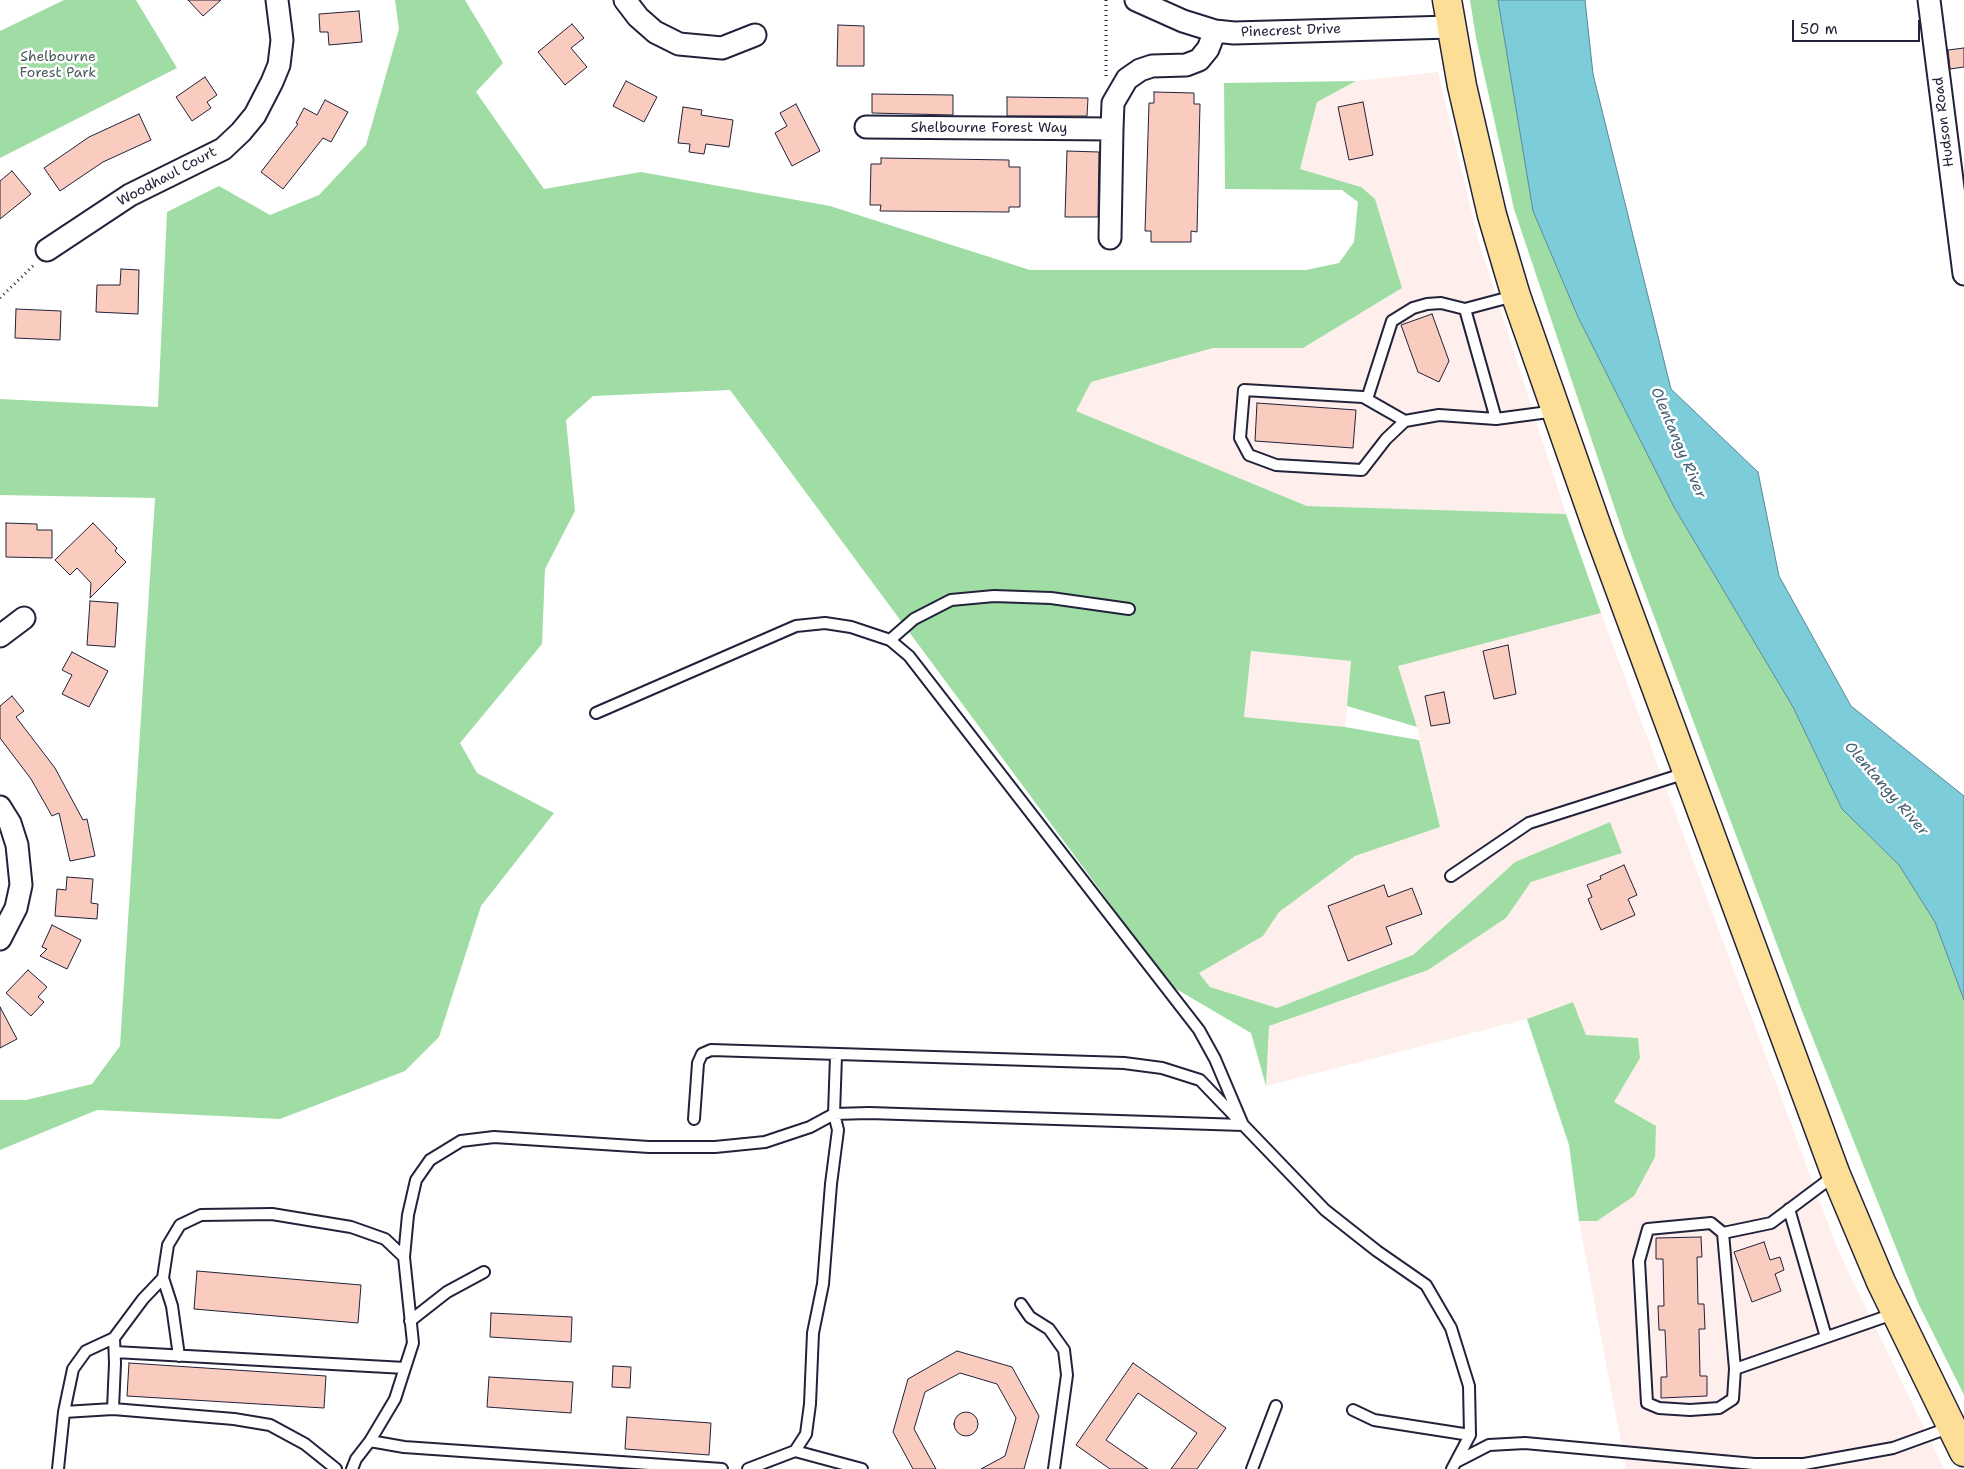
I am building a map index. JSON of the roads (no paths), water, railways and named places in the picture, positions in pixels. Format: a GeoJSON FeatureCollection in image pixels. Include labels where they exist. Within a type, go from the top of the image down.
{"type":"FeatureCollection","features":[{"type":"Feature","properties":{"kind":"highway"},"geometry":{"type":"LineString","coordinates":[[1447,0],[1478,160],[1516,296],[1556,411],[1686,773],[1836,1175],[1896,1313],[1964,1452]]}},
{"type":"Feature","properties":{"kind":"street","name":"Woodhaul Court"},"geometry":{"type":"LineString","coordinates":[[48,250],[130,195],[223,149],[240,132],[255,115],[279,65],[282,40],[277,0]]}},
{"type":"Feature","properties":{"kind":"street"},"geometry":{"type":"LineString","coordinates":[[625,0],[638,17],[655,32],[679,44],[722,48],[755,35]]}},
{"type":"Feature","properties":{"kind":"street","name":"Pinecrest Drive"},"geometry":{"type":"LineString","coordinates":[[1136,0],[1183,22],[1215,31],[1234,33],[1451,27]]}},
{"type":"Feature","properties":{"kind":"street","name":"Hudson Road"},"geometry":{"type":"LineString","coordinates":[[1929,0],[1964,274]]}},
{"type":"Feature","properties":{"kind":"street"},"geometry":{"type":"LineString","coordinates":[[1110,238],[1113,103],[1128,79],[1140,70],[1152,66],[1186,65],[1199,60],[1208,50],[1215,31]]}},
{"type":"Feature","properties":{"kind":"street","name":"Shelbourne Forest Way"},"geometry":{"type":"LineString","coordinates":[[866,127],[1112,129]]}},
{"type":"Feature","properties":{"kind":"street"},"geometry":{"type":"LineString","coordinates":[[0,636],[24,618]]}},
{"type":"Feature","properties":{"kind":"street"},"geometry":{"type":"LineString","coordinates":[[0,807],[10,823],[17,845],[21,885],[16,908],[0,939]]}},
{"type":"Feature","properties":{"kind":"lane"},"geometry":{"type":"LineString","coordinates":[[1367,399],[1392,321],[1413,308],[1427,304],[1441,303],[1465,309],[1516,296]]}},
{"type":"Feature","properties":{"kind":"lane"},"geometry":{"type":"LineString","coordinates":[[1465,309],[1496,419]]}},
{"type":"Feature","properties":{"kind":"lane"},"geometry":{"type":"LineString","coordinates":[[1405,421],[1363,397],[1244,390],[1240,438],[1249,455],[1276,465],[1362,470],[1386,439],[1405,421],[1439,415],[1496,419],[1556,411]]}},
{"type":"Feature","properties":{"kind":"lane"},"geometry":{"type":"LineString","coordinates":[[890,640],[914,618],[951,600],[994,596],[1051,598],[1129,609]]}},
{"type":"Feature","properties":{"kind":"lane"},"geometry":{"type":"LineString","coordinates":[[596,713],[796,626],[825,623],[851,627],[890,640],[909,656],[1198,1030],[1215,1059],[1243,1125]]}},
{"type":"Feature","properties":{"kind":"lane"},"geometry":{"type":"LineString","coordinates":[[1451,876],[1528,823],[1686,773]]}},
{"type":"Feature","properties":{"kind":"lane"},"geometry":{"type":"LineString","coordinates":[[694,1119],[698,1063],[702,1054],[711,1050],[836,1056],[1124,1063],[1162,1068],[1200,1080],[1325,1210],[1377,1251],[1426,1285],[1451,1328],[1469,1386],[1470,1435],[1454,1465]]}},
{"type":"Feature","properties":{"kind":"lane"},"geometry":{"type":"LineString","coordinates":[[796,1451],[806,1434],[810,1404],[813,1333],[824,1284],[831,1184],[838,1130],[834,1114],[836,1056]]}},
{"type":"Feature","properties":{"kind":"lane"},"geometry":{"type":"LineString","coordinates":[[352,1469],[356,1459],[370,1441],[395,1399],[414,1343],[404,1257],[408,1215],[416,1180],[430,1160],[461,1141],[494,1137],[649,1147],[715,1147],[765,1142],[810,1127],[834,1114],[879,1113],[1243,1125]]}},
{"type":"Feature","properties":{"kind":"lane"},"geometry":{"type":"LineString","coordinates":[[1723,1233],[1772,1223],[1836,1175]]}},
{"type":"Feature","properties":{"kind":"lane"},"geometry":{"type":"LineString","coordinates":[[1789,1209],[1826,1337]]}},
{"type":"Feature","properties":{"kind":"lane"},"geometry":{"type":"LineString","coordinates":[[179,1356],[172,1306],[162,1278],[168,1245],[180,1225],[201,1215],[272,1214],[351,1228],[385,1239],[404,1257]]}},
{"type":"Feature","properties":{"kind":"lane"},"geometry":{"type":"LineString","coordinates":[[1711,1223],[1723,1233],[1735,1369],[1733,1399],[1720,1408],[1690,1410],[1659,1408],[1647,1403],[1640,1262],[1648,1230],[1711,1223]]}},
{"type":"Feature","properties":{"kind":"lane"},"geometry":{"type":"LineString","coordinates":[[410,1321],[447,1292],[484,1272]]}},
{"type":"Feature","properties":{"kind":"lane"},"geometry":{"type":"LineString","coordinates":[[58,1469],[64,1412],[73,1369],[86,1351],[114,1338],[143,1298],[162,1278]]}},
{"type":"Feature","properties":{"kind":"lane"},"geometry":{"type":"LineString","coordinates":[[1021,1304],[1030,1317],[1049,1329],[1064,1350],[1067,1375],[1054,1469]]}},
{"type":"Feature","properties":{"kind":"lane"},"geometry":{"type":"LineString","coordinates":[[1735,1369],[1896,1313]]}},
{"type":"Feature","properties":{"kind":"lane"},"geometry":{"type":"LineString","coordinates":[[113,1409],[114,1338]]}},
{"type":"Feature","properties":{"kind":"lane"},"geometry":{"type":"LineString","coordinates":[[115,1352],[405,1368]]}},
{"type":"Feature","properties":{"kind":"lane"},"geometry":{"type":"LineString","coordinates":[[1252,1469],[1276,1406]]}},
{"type":"Feature","properties":{"kind":"lane"},"geometry":{"type":"LineString","coordinates":[[64,1412],[113,1409],[234,1419],[270,1425],[305,1444],[336,1469]]}},
{"type":"Feature","properties":{"kind":"lane"},"geometry":{"type":"LineString","coordinates":[[1354,1410],[1374,1420],[1470,1435]]}},
{"type":"Feature","properties":{"kind":"lane"},"geometry":{"type":"LineString","coordinates":[[1454,1465],[1489,1445],[1525,1444],[1754,1464],[1834,1464],[1894,1448],[1952,1427]]}},
{"type":"Feature","properties":{"kind":"lane"},"geometry":{"type":"LineString","coordinates":[[370,1441],[404,1448],[629,1466],[722,1469]]}},
{"type":"Feature","properties":{"kind":"lane"},"geometry":{"type":"LineString","coordinates":[[748,1469],[796,1451],[862,1469]]}},
{"type":"Feature","properties":{"kind":"water","name":"Olentangy River"},"geometry":{"type":"Polygon","coordinates":[[[1498,0],[1585,0],[1593,74],[1671,389],[1758,472],[1779,576],[1851,706],[1964,796],[1964,1000],[1935,922],[1899,865],[1842,809],[1793,707],[1674,507],[1578,317],[1533,211],[1498,0]]]}},
{"type":"Feature","properties":{"kind":"park label","name":"Shelbourne Forest Park"},"geometry":{"type":"Point","coordinates":[58,66]}}]}
